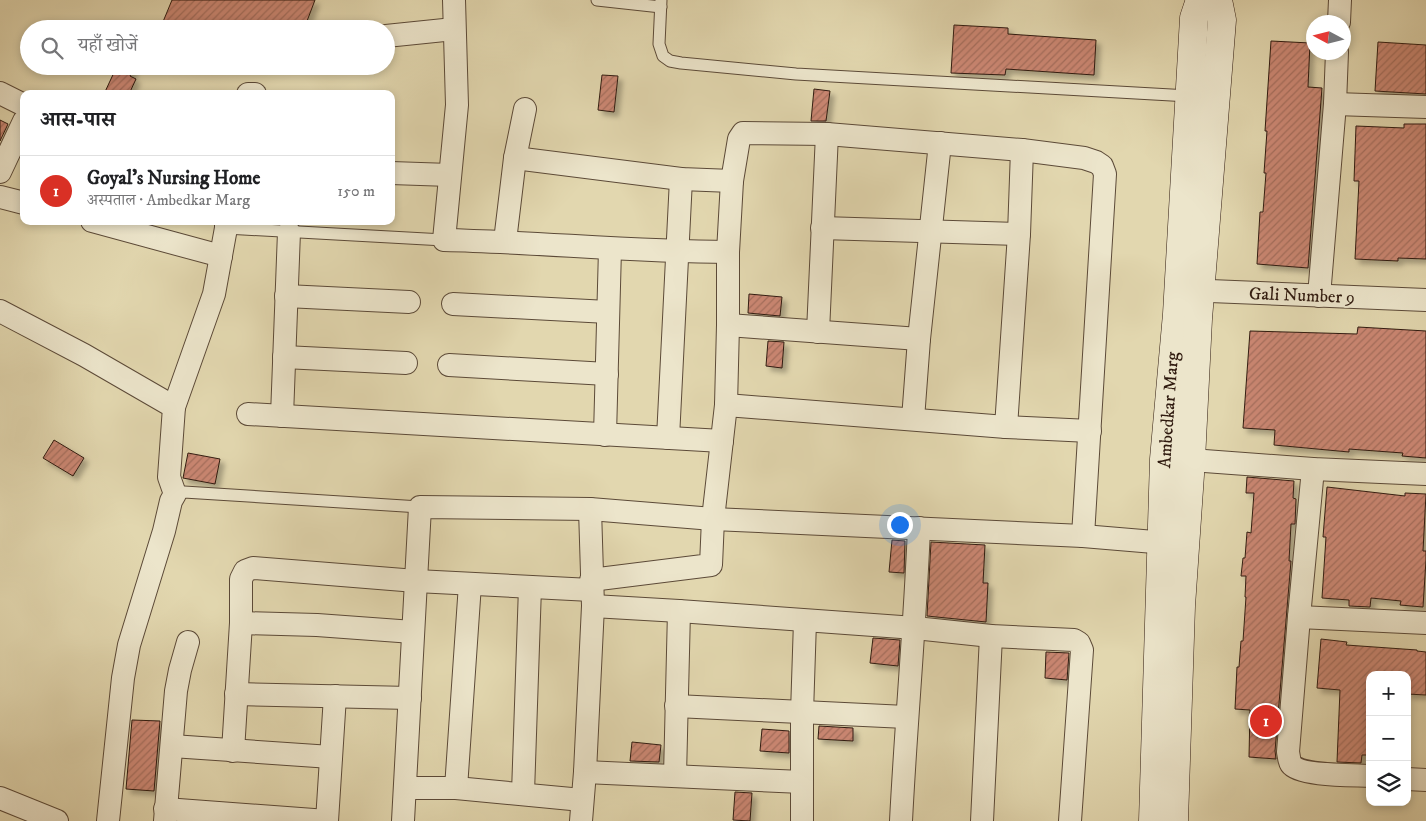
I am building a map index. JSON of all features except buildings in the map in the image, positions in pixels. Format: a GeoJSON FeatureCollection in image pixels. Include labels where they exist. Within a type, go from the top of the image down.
{"type":"FeatureCollection","features":[{"type":"Feature","properties":{"kind":"street"},"geometry":{"type":"LineString","coordinates":[[454,0],[457,105],[444,240],[679,252],[728,252]]}},
{"type":"Feature","properties":{"kind":"street","name":"Ambedkar Marg"},"geometry":{"type":"LineString","coordinates":[[1153,821],[1173,543],[1191,460],[1189,96],[1194,18],[1200,0]]}},
{"type":"Feature","properties":{"kind":"street","name":"Ambedkar Marg"},"geometry":{"type":"LineString","coordinates":[[1174,821],[1181,606],[1164,459],[1189,290],[1222,20],[1218,0]]}},
{"type":"Feature","properties":{"kind":"street"},"geometry":{"type":"LineString","coordinates":[[1339,15],[1340,0]]}},
{"type":"Feature","properties":{"kind":"street"},"geometry":{"type":"LineString","coordinates":[[395,35],[454,29]]}},
{"type":"Feature","properties":{"kind":"street"},"geometry":{"type":"LineString","coordinates":[[1318,296],[1335,104],[1337,60]]}},
{"type":"Feature","properties":{"kind":"street"},"geometry":{"type":"LineString","coordinates":[[0,93],[20,103]]}},
{"type":"Feature","properties":{"kind":"street"},"geometry":{"type":"LineString","coordinates":[[1335,104],[1426,108]]}},
{"type":"Feature","properties":{"kind":"street"},"geometry":{"type":"LineString","coordinates":[[505,242],[515,158],[525,109]]}},
{"type":"Feature","properties":{"kind":"street"},"geometry":{"type":"LineString","coordinates":[[0,172],[20,130]]}},
{"type":"Feature","properties":{"kind":"street"},"geometry":{"type":"LineString","coordinates":[[592,592],[711,565],[726,405],[728,252],[732,181],[739,139],[742,132],[827,134],[1022,150],[1084,158],[1102,166],[1105,174],[1083,536]]}},
{"type":"Feature","properties":{"kind":"street"},"geometry":{"type":"LineString","coordinates":[[818,332],[827,134]]}},
{"type":"Feature","properties":{"kind":"street"},"geometry":{"type":"LineString","coordinates":[[912,419],[940,143]]}},
{"type":"Feature","properties":{"kind":"street"},"geometry":{"type":"LineString","coordinates":[[1006,427],[1019,234],[1022,150]]}},
{"type":"Feature","properties":{"kind":"street"},"geometry":{"type":"LineString","coordinates":[[515,158],[681,179],[732,181]]}},
{"type":"Feature","properties":{"kind":"street"},"geometry":{"type":"LineString","coordinates":[[395,173],[450,175]]}},
{"type":"Feature","properties":{"kind":"street"},"geometry":{"type":"LineString","coordinates":[[668,438],[679,252],[681,179]]}},
{"type":"Feature","properties":{"kind":"street"},"geometry":{"type":"LineString","coordinates":[[0,197],[20,202]]}},
{"type":"Feature","properties":{"kind":"street"},"geometry":{"type":"LineString","coordinates":[[107,225],[221,256]]}},
{"type":"Feature","properties":{"kind":"street"},"geometry":{"type":"LineString","coordinates":[[108,821],[123,678],[129,645],[164,531],[171,501],[175,494],[169,476],[174,407],[214,294],[226,225]]}},
{"type":"Feature","properties":{"kind":"street"},"geometry":{"type":"LineString","coordinates":[[822,228],[1019,234]]}},
{"type":"Feature","properties":{"kind":"street"},"geometry":{"type":"LineString","coordinates":[[282,416],[289,232]]}},
{"type":"Feature","properties":{"kind":"street"},"geometry":{"type":"LineString","coordinates":[[605,435],[610,248]]}},
{"type":"Feature","properties":{"kind":"street","name":"Gali Number 9"},"geometry":{"type":"LineString","coordinates":[[1189,290],[1426,300]]}},
{"type":"Feature","properties":{"kind":"street"},"geometry":{"type":"LineString","coordinates":[[286,296],[409,302]]}},
{"type":"Feature","properties":{"kind":"street"},"geometry":{"type":"LineString","coordinates":[[453,304],[608,312]]}},
{"type":"Feature","properties":{"kind":"street"},"geometry":{"type":"LineString","coordinates":[[0,311],[84,354],[174,407]]}},
{"type":"Feature","properties":{"kind":"street"},"geometry":{"type":"LineString","coordinates":[[728,325],[919,339]]}},
{"type":"Feature","properties":{"kind":"street"},"geometry":{"type":"LineString","coordinates":[[284,357],[406,363]]}},
{"type":"Feature","properties":{"kind":"street"},"geometry":{"type":"LineString","coordinates":[[449,365],[607,374]]}},
{"type":"Feature","properties":{"kind":"street"},"geometry":{"type":"LineString","coordinates":[[726,405],[1006,427],[1090,431]]}},
{"type":"Feature","properties":{"kind":"street"},"geometry":{"type":"LineString","coordinates":[[248,414],[722,441]]}},
{"type":"Feature","properties":{"kind":"street"},"geometry":{"type":"LineString","coordinates":[[1191,460],[1313,469],[1426,474]]}},
{"type":"Feature","properties":{"kind":"street"},"geometry":{"type":"LineString","coordinates":[[1313,469],[1298,617],[1288,752],[1290,764],[1296,769],[1309,772],[1366,776]]}},
{"type":"Feature","properties":{"kind":"street"},"geometry":{"type":"LineString","coordinates":[[403,821],[420,507],[590,509],[714,520],[1083,536],[1173,543]]}},
{"type":"Feature","properties":{"kind":"street"},"geometry":{"type":"LineString","coordinates":[[405,788],[456,788],[523,793],[582,810],[592,592],[590,509]]}},
{"type":"Feature","properties":{"kind":"street"},"geometry":{"type":"LineString","coordinates":[[901,821],[919,528]]}},
{"type":"Feature","properties":{"kind":"street"},"geometry":{"type":"LineString","coordinates":[[232,751],[241,623],[241,579],[245,571],[253,568],[592,592],[679,611],[914,628],[991,636],[1074,640],[1082,646],[1070,821]]}},
{"type":"Feature","properties":{"kind":"street"},"geometry":{"type":"LineString","coordinates":[[456,788],[470,584]]}},
{"type":"Feature","properties":{"kind":"street"},"geometry":{"type":"LineString","coordinates":[[523,793],[530,587]]}},
{"type":"Feature","properties":{"kind":"street"},"geometry":{"type":"LineString","coordinates":[[675,776],[679,611]]}},
{"type":"Feature","properties":{"kind":"street"},"geometry":{"type":"LineString","coordinates":[[1298,617],[1426,623]]}},
{"type":"Feature","properties":{"kind":"street"},"geometry":{"type":"LineString","coordinates":[[802,821],[802,712],[805,621]]}},
{"type":"Feature","properties":{"kind":"street"},"geometry":{"type":"LineString","coordinates":[[241,623],[317,625],[412,632]]}},
{"type":"Feature","properties":{"kind":"street"},"geometry":{"type":"LineString","coordinates":[[982,821],[991,636]]}},
{"type":"Feature","properties":{"kind":"street"},"geometry":{"type":"LineString","coordinates":[[188,642],[176,691],[165,815],[328,821],[335,696]]}},
{"type":"Feature","properties":{"kind":"street"},"geometry":{"type":"LineString","coordinates":[[236,694],[410,698]]}},
{"type":"Feature","properties":{"kind":"street"},"geometry":{"type":"LineString","coordinates":[[676,706],[906,717]]}},
{"type":"Feature","properties":{"kind":"street"},"geometry":{"type":"LineString","coordinates":[[172,746],[332,757]]}},
{"type":"Feature","properties":{"kind":"street"},"geometry":{"type":"LineString","coordinates":[[585,772],[802,782]]}},
{"type":"Feature","properties":{"kind":"street"},"geometry":{"type":"LineString","coordinates":[[1411,779],[1426,780]]}},
{"type":"Feature","properties":{"kind":"street"},"geometry":{"type":"LineString","coordinates":[[0,798],[52,820]]}},
{"type":"Feature","properties":{"kind":"lane"},"geometry":{"type":"LineString","coordinates":[[597,0],[661,3],[659,44],[663,56],[670,61],[681,63],[796,74],[1189,96]]}},
{"type":"Feature","properties":{"kind":"lane"},"geometry":{"type":"LineString","coordinates":[[226,225],[289,232],[444,240]]}},
{"type":"Feature","properties":{"kind":"lane"},"geometry":{"type":"LineString","coordinates":[[175,494],[184,492],[420,507]]}},
{"type":"Feature","properties":{"kind":"place","name":"Goyal's Nursing Home"},"geometry":{"type":"Point","coordinates":[1266,721]}}]}
